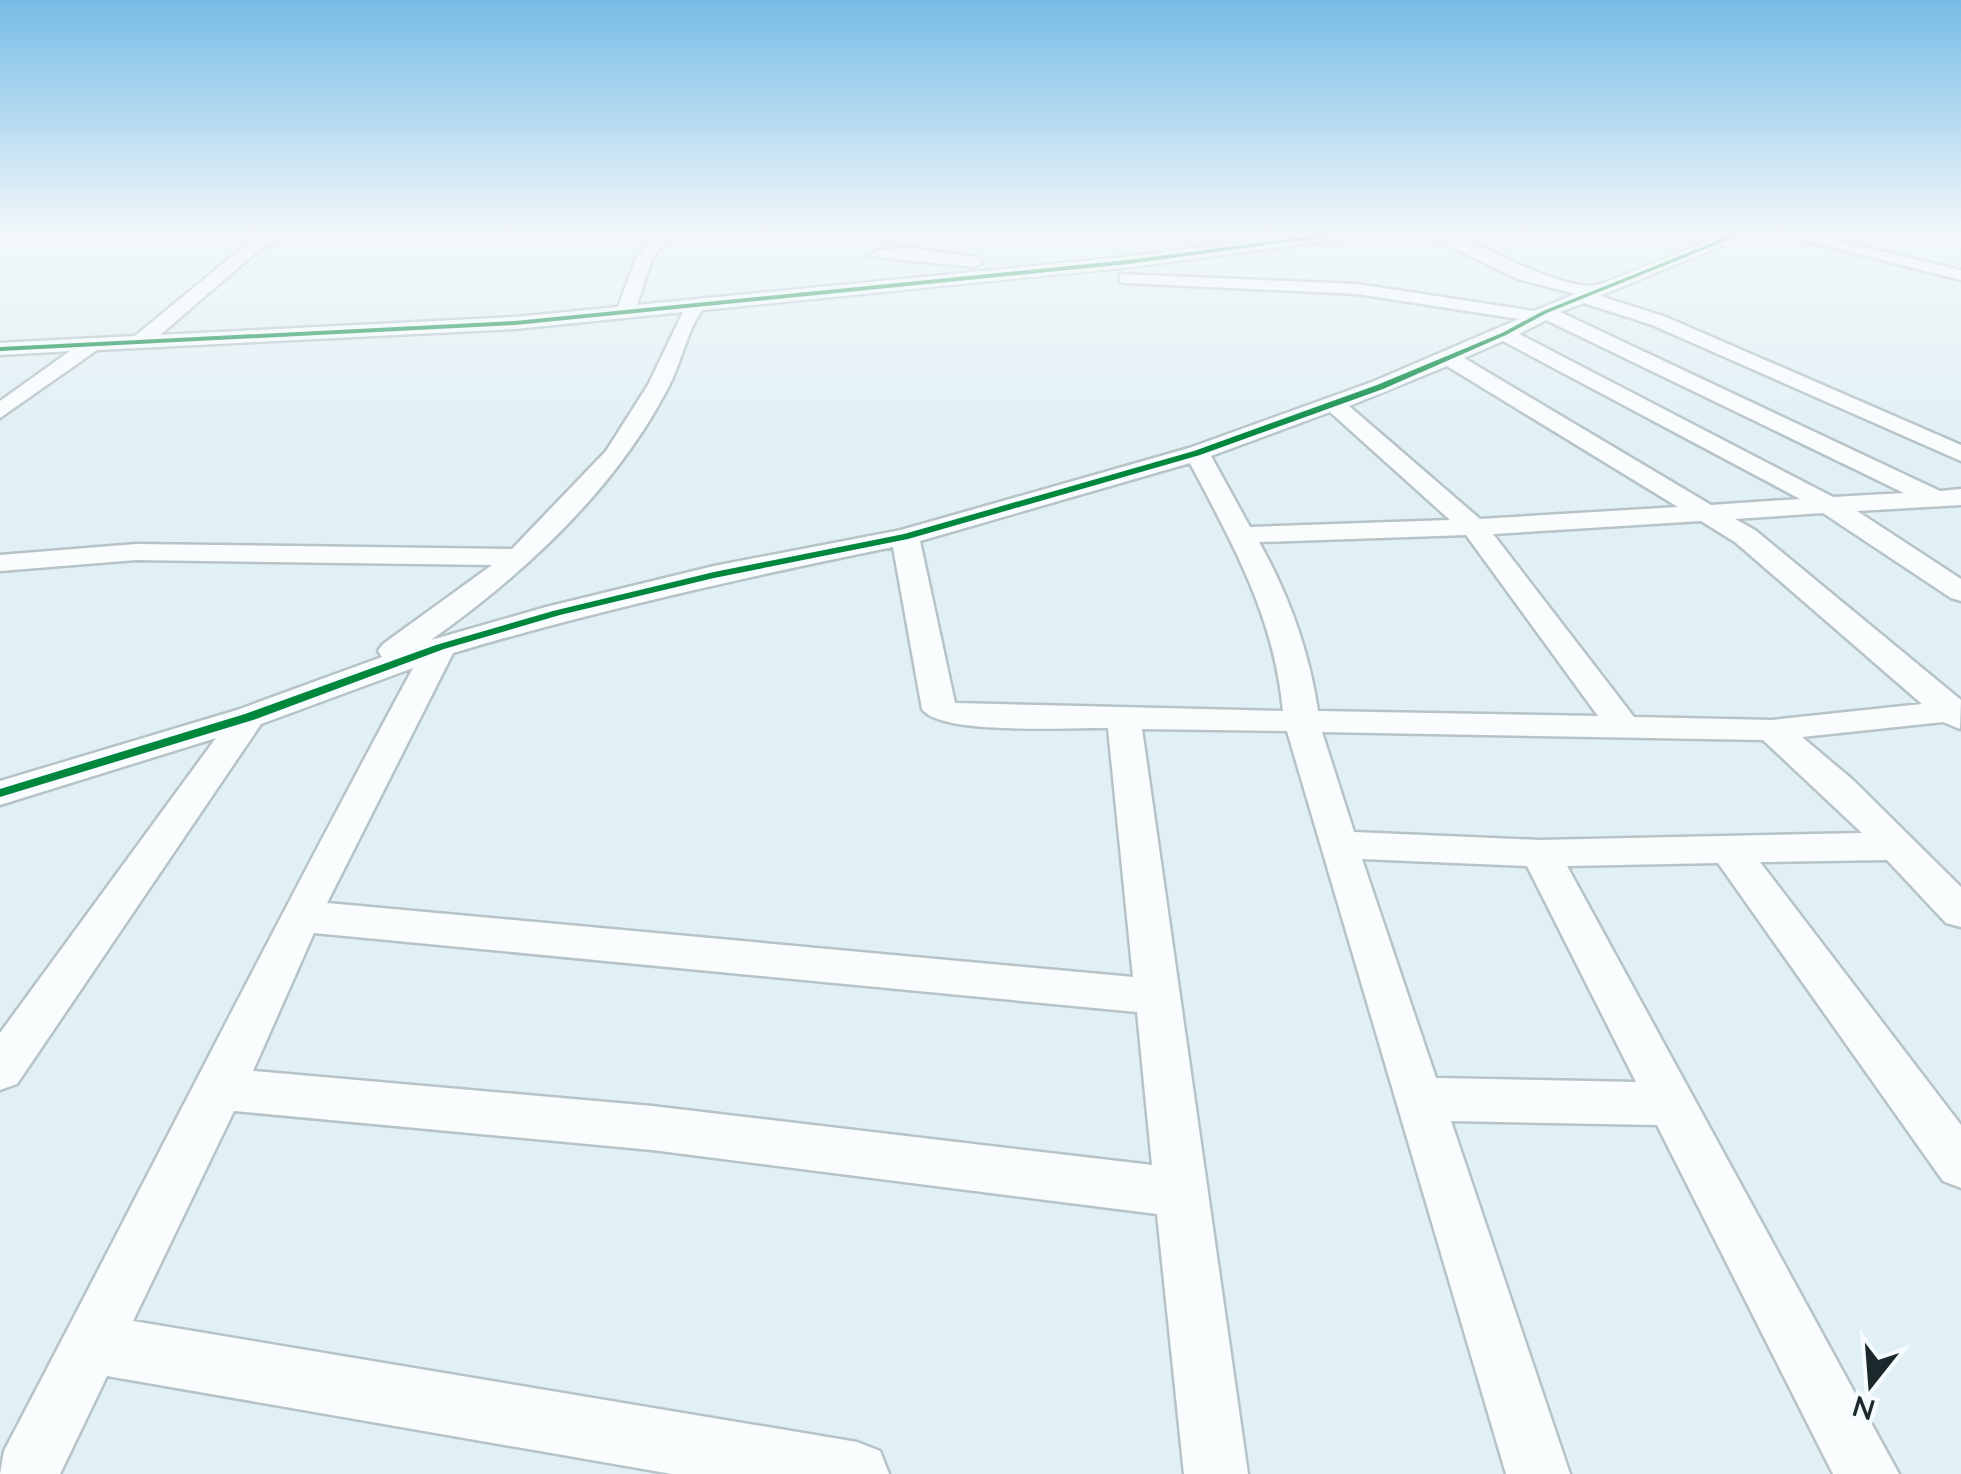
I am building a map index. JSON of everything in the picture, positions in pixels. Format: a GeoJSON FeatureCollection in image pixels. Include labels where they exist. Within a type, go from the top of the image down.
{"type":"FeatureCollection","features":[{"type":"Feature","properties":{"kind":"street"},"geometry":{"type":"LineString","coordinates":[[139,342],[190,300]]}},
{"type":"Feature","properties":{"kind":"street"},"geometry":{"type":"LineString","coordinates":[[626,310],[630,300]]}},
{"type":"Feature","properties":{"kind":"street"},"geometry":{"type":"LineString","coordinates":[[0,350],[514,323],[737,300]]}},
{"type":"Feature","properties":{"kind":"street"},"geometry":{"type":"LineString","coordinates":[[1444,300],[1542,314],[1948,498],[1961,512]]}},
{"type":"Feature","properties":{"kind":"street"},"geometry":{"type":"LineString","coordinates":[[5,796],[249,717],[440,647],[557,613],[906,537],[1197,453],[1449,358],[1577,300]]}},
{"type":"Feature","properties":{"kind":"street"},"geometry":{"type":"LineString","coordinates":[[1602,300],[1659,321],[1961,454]]}},
{"type":"Feature","properties":{"kind":"street"},"geometry":{"type":"LineString","coordinates":[[354,678],[462,604],[519,557],[615,456],[659,385],[684,323],[697,304]]}},
{"type":"Feature","properties":{"kind":"street"},"geometry":{"type":"LineString","coordinates":[[1504,334],[1832,507],[1961,592]]}},
{"type":"Feature","properties":{"kind":"street"},"geometry":{"type":"LineString","coordinates":[[0,411],[94,343]]}},
{"type":"Feature","properties":{"kind":"street"},"geometry":{"type":"LineString","coordinates":[[1449,358],[1714,514],[1957,714]]}},
{"type":"Feature","properties":{"kind":"street"},"geometry":{"type":"LineString","coordinates":[[1334,404],[1474,528],[1624,728]]}},
{"type":"Feature","properties":{"kind":"street"},"geometry":{"type":"LineString","coordinates":[[1197,453],[1266,580],[1295,667],[1302,723],[1338,845],[1538,1474]]}},
{"type":"Feature","properties":{"kind":"street"},"geometry":{"type":"LineString","coordinates":[[1241,535],[1474,528],[1948,498]]}},
{"type":"Feature","properties":{"kind":"street"},"geometry":{"type":"LineString","coordinates":[[906,537],[939,709],[970,717],[1772,730],[1957,714]]}},
{"type":"Feature","properties":{"kind":"street"},"geometry":{"type":"LineString","coordinates":[[0,563],[136,552],[519,557]]}},
{"type":"Feature","properties":{"kind":"street"},"geometry":{"type":"LineString","coordinates":[[27,1474],[220,1088],[300,916],[440,647]]}},
{"type":"Feature","properties":{"kind":"street"},"geometry":{"type":"LineString","coordinates":[[0,1070],[249,717]]}},
{"type":"Feature","properties":{"kind":"street"},"geometry":{"type":"LineString","coordinates":[[1124,720],[1216,1474]]}},
{"type":"Feature","properties":{"kind":"street"},"geometry":{"type":"LineString","coordinates":[[1772,730],[1840,788],[1961,912]]}},
{"type":"Feature","properties":{"kind":"street"},"geometry":{"type":"LineString","coordinates":[[1338,845],[1540,853],[1899,846]]}},
{"type":"Feature","properties":{"kind":"street"},"geometry":{"type":"LineString","coordinates":[[1729,850],[1961,1165]]}},
{"type":"Feature","properties":{"kind":"street"},"geometry":{"type":"LineString","coordinates":[[1540,853],[1867,1474]]}},
{"type":"Feature","properties":{"kind":"street"},"geometry":{"type":"LineString","coordinates":[[300,916],[1159,997]]}},
{"type":"Feature","properties":{"kind":"street"},"geometry":{"type":"LineString","coordinates":[[220,1088],[652,1128],[1184,1193]]}},
{"type":"Feature","properties":{"kind":"street"},"geometry":{"type":"LineString","coordinates":[[1419,1099],[1671,1104]]}},
{"type":"Feature","properties":{"kind":"street"},"geometry":{"type":"LineString","coordinates":[[92,1344],[857,1474]]}},
{"type":"Feature","properties":{"kind":"cycle path"},"geometry":{"type":"LineString","coordinates":[[0,349],[515,323],[748,300]]}},
{"type":"Feature","properties":{"kind":"cycle path"},"geometry":{"type":"LineString","coordinates":[[0,793],[249,717],[440,647],[557,613],[714,575],[905,537],[1197,453],[1380,387],[1576,300]]}}]}
